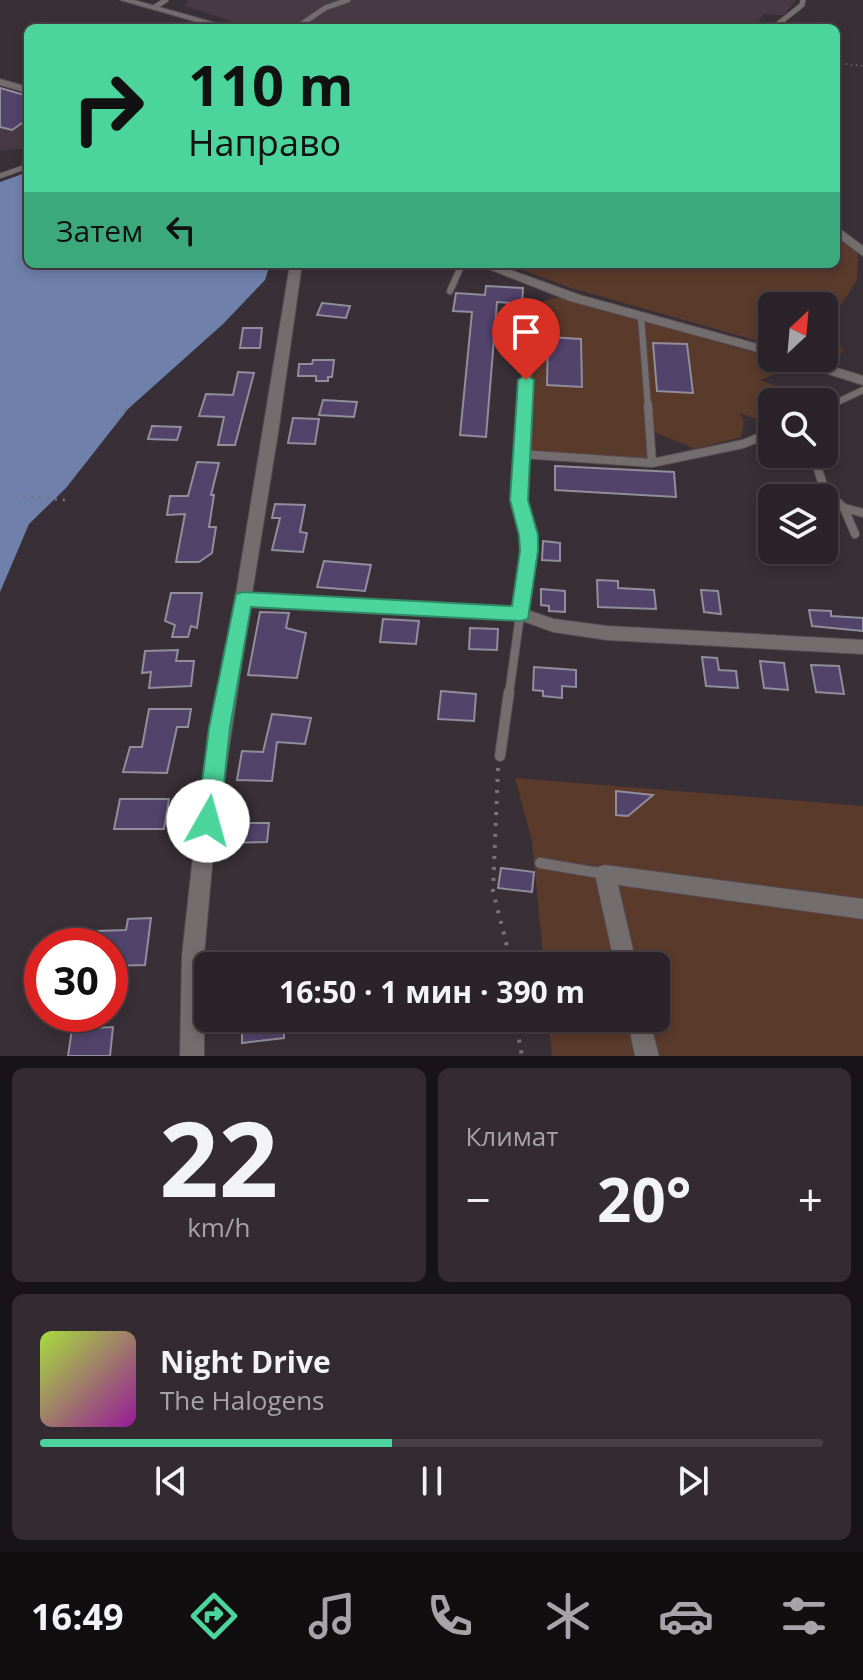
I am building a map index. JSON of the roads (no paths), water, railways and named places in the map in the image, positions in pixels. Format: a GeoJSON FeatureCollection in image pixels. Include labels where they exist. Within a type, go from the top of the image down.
{"type":"FeatureCollection","features":[{"type":"Feature","properties":{"kind":"street"},"geometry":{"type":"LineString","coordinates":[[124,0],[215,24]]}},
{"type":"Feature","properties":{"kind":"street"},"geometry":{"type":"LineString","coordinates":[[0,82],[24,89]]}},
{"type":"Feature","properties":{"kind":"street"},"geometry":{"type":"LineString","coordinates":[[840,233],[863,252]]}},
{"type":"Feature","properties":{"kind":"street"},"geometry":{"type":"LineString","coordinates":[[192,1056],[194,943],[220,728],[295,268]]}},
{"type":"Feature","properties":{"kind":"street"},"geometry":{"type":"LineString","coordinates":[[493,268],[575,298],[758,348]]}},
{"type":"Feature","properties":{"kind":"street"},"geometry":{"type":"LineString","coordinates":[[835,372],[863,381]]}},
{"type":"Feature","properties":{"kind":"street"},"geometry":{"type":"LineString","coordinates":[[243,600],[521,614],[553,625],[607,633],[863,647]]}},
{"type":"Feature","properties":{"kind":"street"},"geometry":{"type":"LineString","coordinates":[[623,952],[605,874],[863,909]]}},
{"type":"Feature","properties":{"kind":"street"},"geometry":{"type":"LineString","coordinates":[[641,1032],[647,1056]]}},
{"type":"Feature","properties":{"kind":"lane"},"geometry":{"type":"LineString","coordinates":[[155,7],[166,0]]}},
{"type":"Feature","properties":{"kind":"lane"},"geometry":{"type":"LineString","coordinates":[[302,24],[325,8],[348,0]]}},
{"type":"Feature","properties":{"kind":"lane"},"geometry":{"type":"LineString","coordinates":[[780,24],[802,5],[803,0]]}},
{"type":"Feature","properties":{"kind":"lane"},"geometry":{"type":"LineString","coordinates":[[0,176],[24,167]]}},
{"type":"Feature","properties":{"kind":"lane"},"geometry":{"type":"LineString","coordinates":[[450,291],[460,268]]}},
{"type":"Feature","properties":{"kind":"lane"},"geometry":{"type":"LineString","coordinates":[[641,317],[652,463]]}},
{"type":"Feature","properties":{"kind":"lane"},"geometry":{"type":"LineString","coordinates":[[500,756],[529,551],[519,500],[532,318]]}},
{"type":"Feature","properties":{"kind":"lane"},"geometry":{"type":"LineString","coordinates":[[838,402],[863,390]]}},
{"type":"Feature","properties":{"kind":"lane"},"geometry":{"type":"LineString","coordinates":[[520,454],[652,463],[743,444],[758,438]]}},
{"type":"Feature","properties":{"kind":"lane"},"geometry":{"type":"LineString","coordinates":[[818,468],[825,491],[844,508],[855,534]]}},
{"type":"Feature","properties":{"kind":"lane"},"geometry":{"type":"LineString","coordinates":[[844,508],[863,513]]}},
{"type":"Feature","properties":{"kind":"lane"},"geometry":{"type":"LineString","coordinates":[[540,863],[605,874]]}},
{"type":"Feature","properties":{"kind":"water"},"geometry":{"type":"Polygon","coordinates":[[[24,173],[24,268],[269,268],[265,280],[223,324],[128,409],[66,488],[29,524],[0,592],[0,182],[24,173]]]}}]}
